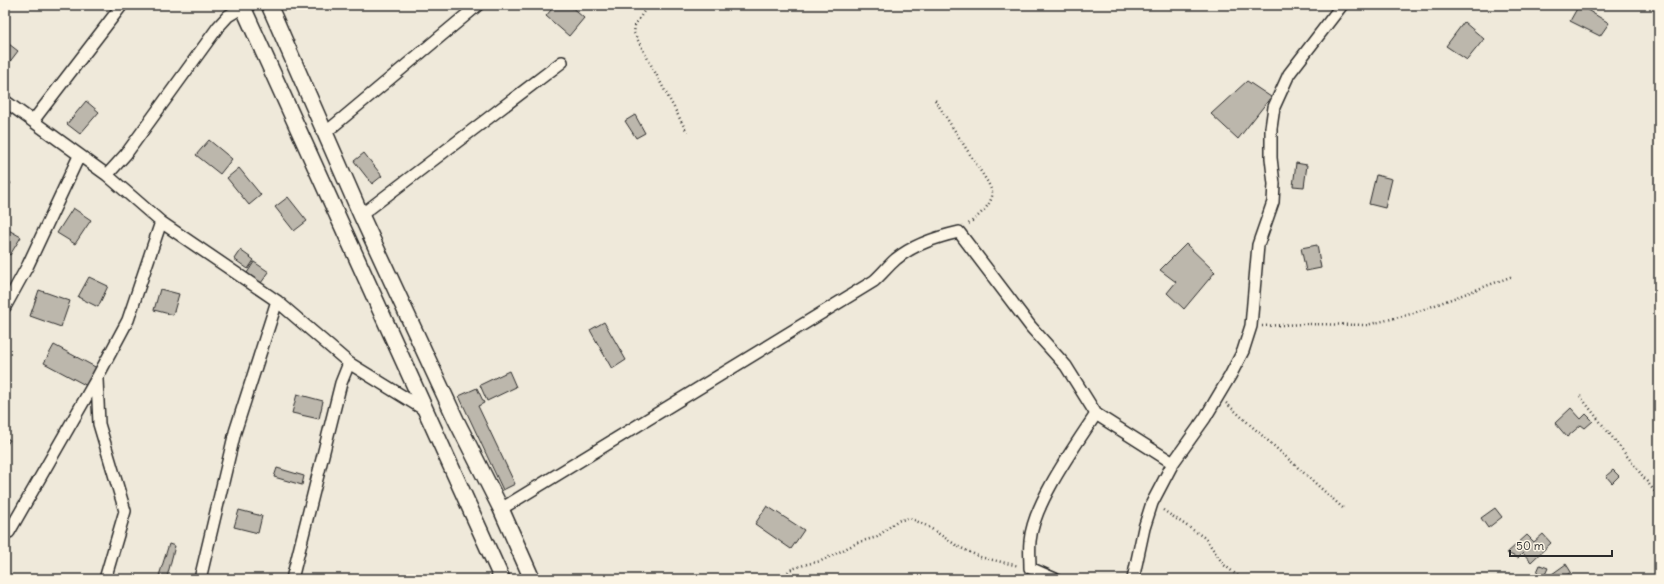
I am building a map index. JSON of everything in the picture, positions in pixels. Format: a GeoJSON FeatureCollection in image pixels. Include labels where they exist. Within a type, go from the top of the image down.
{"type":"FeatureCollection","features":[{"type":"Feature","properties":{"kind":"street"},"geometry":{"type":"LineString","coordinates":[[33,121],[122,5]]}},
{"type":"Feature","properties":{"kind":"street"},"geometry":{"type":"LineString","coordinates":[[269,5],[361,215],[456,420],[502,509],[532,579]]}},
{"type":"Feature","properties":{"kind":"street"},"geometry":{"type":"LineString","coordinates":[[325,133],[478,5]]}},
{"type":"Feature","properties":{"kind":"street"},"geometry":{"type":"LineString","coordinates":[[1132,579],[1144,528],[1152,503],[1172,463],[1205,418],[1218,397],[1243,351],[1251,326],[1258,245],[1273,202],[1274,184],[1271,158],[1271,128],[1274,107],[1289,74],[1342,5]]}},
{"type":"Feature","properties":{"kind":"street"},"geometry":{"type":"LineString","coordinates":[[107,175],[126,154],[218,27],[228,16],[242,6],[502,579]]}},
{"type":"Feature","properties":{"kind":"street"},"geometry":{"type":"LineString","coordinates":[[361,215],[562,62]]}},
{"type":"Feature","properties":{"kind":"street"},"geometry":{"type":"LineString","coordinates":[[5,101],[107,175],[162,222],[277,301],[349,363],[425,410]]}},
{"type":"Feature","properties":{"kind":"street"},"geometry":{"type":"LineString","coordinates":[[5,307],[28,265],[79,156]]}},
{"type":"Feature","properties":{"kind":"street"},"geometry":{"type":"LineString","coordinates":[[9,532],[97,378],[128,320],[162,222]]}},
{"type":"Feature","properties":{"kind":"street"},"geometry":{"type":"LineString","coordinates":[[502,509],[874,281],[896,259],[914,247],[940,236],[959,232],[1031,327],[1066,366],[1096,414],[1172,463]]}},
{"type":"Feature","properties":{"kind":"street"},"geometry":{"type":"LineString","coordinates":[[200,579],[235,432],[277,301]]}},
{"type":"Feature","properties":{"kind":"street"},"geometry":{"type":"LineString","coordinates":[[292,579],[341,383],[349,363]]}},
{"type":"Feature","properties":{"kind":"street"},"geometry":{"type":"LineString","coordinates":[[97,378],[99,424],[124,511],[105,579]]}},
{"type":"Feature","properties":{"kind":"street"},"geometry":{"type":"LineString","coordinates":[[1055,579],[1030,568],[1030,540],[1036,515],[1058,473],[1096,414]]}},
{"type":"Feature","properties":{"kind":"path"},"geometry":{"type":"LineString","coordinates":[[648,5],[635,25],[634,33],[688,132]]}},
{"type":"Feature","properties":{"kind":"path"},"geometry":{"type":"LineString","coordinates":[[935,100],[987,181],[992,196],[975,219],[959,232]]}},
{"type":"Feature","properties":{"kind":"path"},"geometry":{"type":"LineString","coordinates":[[1251,326],[1303,324],[1367,325],[1411,314],[1513,276]]}},
{"type":"Feature","properties":{"kind":"path"},"geometry":{"type":"LineString","coordinates":[[1580,396],[1659,496]]}},
{"type":"Feature","properties":{"kind":"path"},"geometry":{"type":"LineString","coordinates":[[1218,397],[1275,445],[1344,509]]}},
{"type":"Feature","properties":{"kind":"path"},"geometry":{"type":"LineString","coordinates":[[1152,503],[1205,538],[1224,564],[1242,579]]}},
{"type":"Feature","properties":{"kind":"path"},"geometry":{"type":"LineString","coordinates":[[778,579],[792,569],[821,561],[859,542],[877,537],[897,521],[910,518],[927,526],[959,547],[980,557],[1006,564],[1030,568]]}},
{"type":"Feature","properties":{"kind":"building"},"geometry":{"type":"Polygon","coordinates":[[[555,5],[569,5],[584,18],[569,36],[546,16],[555,5]]]}},
{"type":"Feature","properties":{"kind":"building"},"geometry":{"type":"Polygon","coordinates":[[[1579,5],[1609,23],[1600,36],[1570,21],[1579,5]]]}},
{"type":"Feature","properties":{"kind":"building"},"geometry":{"type":"Polygon","coordinates":[[[1464,22],[1484,39],[1467,60],[1446,46],[1464,22]]]}},
{"type":"Feature","properties":{"kind":"building"},"geometry":{"type":"Polygon","coordinates":[[[5,41],[18,51],[5,68],[5,41]]]}},
{"type":"Feature","properties":{"kind":"building"},"geometry":{"type":"Polygon","coordinates":[[[1247,81],[1271,97],[1238,139],[1211,114],[1247,81]]]}},
{"type":"Feature","properties":{"kind":"building"},"geometry":{"type":"Polygon","coordinates":[[[86,101],[99,112],[80,134],[67,124],[86,101]]]}},
{"type":"Feature","properties":{"kind":"building"},"geometry":{"type":"Polygon","coordinates":[[[635,115],[645,133],[636,138],[625,121],[635,115]]]}},
{"type":"Feature","properties":{"kind":"building"},"geometry":{"type":"Polygon","coordinates":[[[209,140],[232,159],[220,174],[196,155],[209,140]]]}},
{"type":"Feature","properties":{"kind":"building"},"geometry":{"type":"Polygon","coordinates":[[[364,153],[382,176],[372,184],[354,161],[364,153]]]}},
{"type":"Feature","properties":{"kind":"building"},"geometry":{"type":"Polygon","coordinates":[[[1296,163],[1307,165],[1304,187],[1293,186],[1296,163]]]}},
{"type":"Feature","properties":{"kind":"building"},"geometry":{"type":"Polygon","coordinates":[[[239,168],[261,195],[249,205],[227,178],[239,168]]]}},
{"type":"Feature","properties":{"kind":"building"},"geometry":{"type":"Polygon","coordinates":[[[1376,175],[1392,179],[1385,208],[1369,204],[1376,175]]]}},
{"type":"Feature","properties":{"kind":"building"},"geometry":{"type":"Polygon","coordinates":[[[5,179],[11,183],[5,191],[5,179]]]}},
{"type":"Feature","properties":{"kind":"building"},"geometry":{"type":"Polygon","coordinates":[[[288,197],[307,221],[294,231],[275,207],[288,197]]]}},
{"type":"Feature","properties":{"kind":"building"},"geometry":{"type":"Polygon","coordinates":[[[73,208],[91,220],[75,244],[57,233],[73,208]]]}},
{"type":"Feature","properties":{"kind":"building"},"geometry":{"type":"Polygon","coordinates":[[[5,228],[21,237],[10,255],[5,252],[5,228]]]}},
{"type":"Feature","properties":{"kind":"building"},"geometry":{"type":"Polygon","coordinates":[[[1186,244],[1215,272],[1184,309],[1167,293],[1176,282],[1160,270],[1186,244]]]}},
{"type":"Feature","properties":{"kind":"building"},"geometry":{"type":"Polygon","coordinates":[[[1317,245],[1321,268],[1306,271],[1301,248],[1317,245]]]}},
{"type":"Feature","properties":{"kind":"building"},"geometry":{"type":"Polygon","coordinates":[[[240,250],[254,260],[248,269],[234,259],[240,250]]]}},
{"type":"Feature","properties":{"kind":"building"},"geometry":{"type":"Polygon","coordinates":[[[254,262],[269,272],[261,283],[247,273],[254,262]]]}},
{"type":"Feature","properties":{"kind":"building"},"geometry":{"type":"Polygon","coordinates":[[[89,277],[108,286],[98,307],[78,297],[89,277]]]}},
{"type":"Feature","properties":{"kind":"building"},"geometry":{"type":"Polygon","coordinates":[[[160,289],[179,294],[173,315],[154,310],[160,289]]]}},
{"type":"Feature","properties":{"kind":"building"},"geometry":{"type":"Polygon","coordinates":[[[39,290],[70,301],[61,327],[30,316],[39,290]]]}},
{"type":"Feature","properties":{"kind":"building"},"geometry":{"type":"Polygon","coordinates":[[[604,322],[626,360],[612,369],[590,330],[604,322]]]}},
{"type":"Feature","properties":{"kind":"building"},"geometry":{"type":"Polygon","coordinates":[[[54,345],[99,369],[89,387],[44,363],[54,345]]]}},
{"type":"Feature","properties":{"kind":"building"},"geometry":{"type":"Polygon","coordinates":[[[509,371],[516,387],[487,401],[480,385],[509,371]]]}},
{"type":"Feature","properties":{"kind":"building"},"geometry":{"type":"Polygon","coordinates":[[[477,388],[484,403],[478,406],[515,484],[503,490],[459,396],[477,388]]]}},
{"type":"Feature","properties":{"kind":"building"},"geometry":{"type":"Polygon","coordinates":[[[297,394],[323,401],[319,419],[292,413],[297,394]]]}},
{"type":"Feature","properties":{"kind":"building"},"geometry":{"type":"Polygon","coordinates":[[[1571,408],[1581,419],[1586,414],[1593,421],[1585,428],[1581,425],[1567,437],[1555,423],[1571,408]]]}},
{"type":"Feature","properties":{"kind":"building"},"geometry":{"type":"Polygon","coordinates":[[[5,437],[10,440],[5,447],[5,437]]]}},
{"type":"Feature","properties":{"kind":"building"},"geometry":{"type":"Polygon","coordinates":[[[277,468],[304,476],[302,485],[274,477],[277,468]]]}},
{"type":"Feature","properties":{"kind":"building"},"geometry":{"type":"Polygon","coordinates":[[[1613,470],[1619,476],[1612,483],[1606,476],[1613,470]]]}},
{"type":"Feature","properties":{"kind":"building"},"geometry":{"type":"Polygon","coordinates":[[[767,506],[804,530],[791,549],[755,524],[767,506]]]}},
{"type":"Feature","properties":{"kind":"building"},"geometry":{"type":"Polygon","coordinates":[[[1495,508],[1502,517],[1488,528],[1481,518],[1495,508]]]}},
{"type":"Feature","properties":{"kind":"building"},"geometry":{"type":"Polygon","coordinates":[[[239,510],[262,516],[258,533],[234,527],[239,510]]]}},
{"type":"Feature","properties":{"kind":"building"},"geometry":{"type":"Polygon","coordinates":[[[1543,534],[1551,543],[1531,562],[1523,553],[1518,558],[1507,553],[1527,535],[1534,542],[1543,534]]]}},
{"type":"Feature","properties":{"kind":"building"},"geometry":{"type":"Polygon","coordinates":[[[169,544],[175,546],[167,577],[172,579],[158,579],[169,544]]]}},
{"type":"Feature","properties":{"kind":"building"},"geometry":{"type":"Polygon","coordinates":[[[1566,564],[1571,572],[1561,579],[1545,579],[1566,564]]]}},
{"type":"Feature","properties":{"kind":"building"},"geometry":{"type":"Polygon","coordinates":[[[1540,565],[1548,568],[1543,579],[1534,579],[1540,565]]]}}]}
